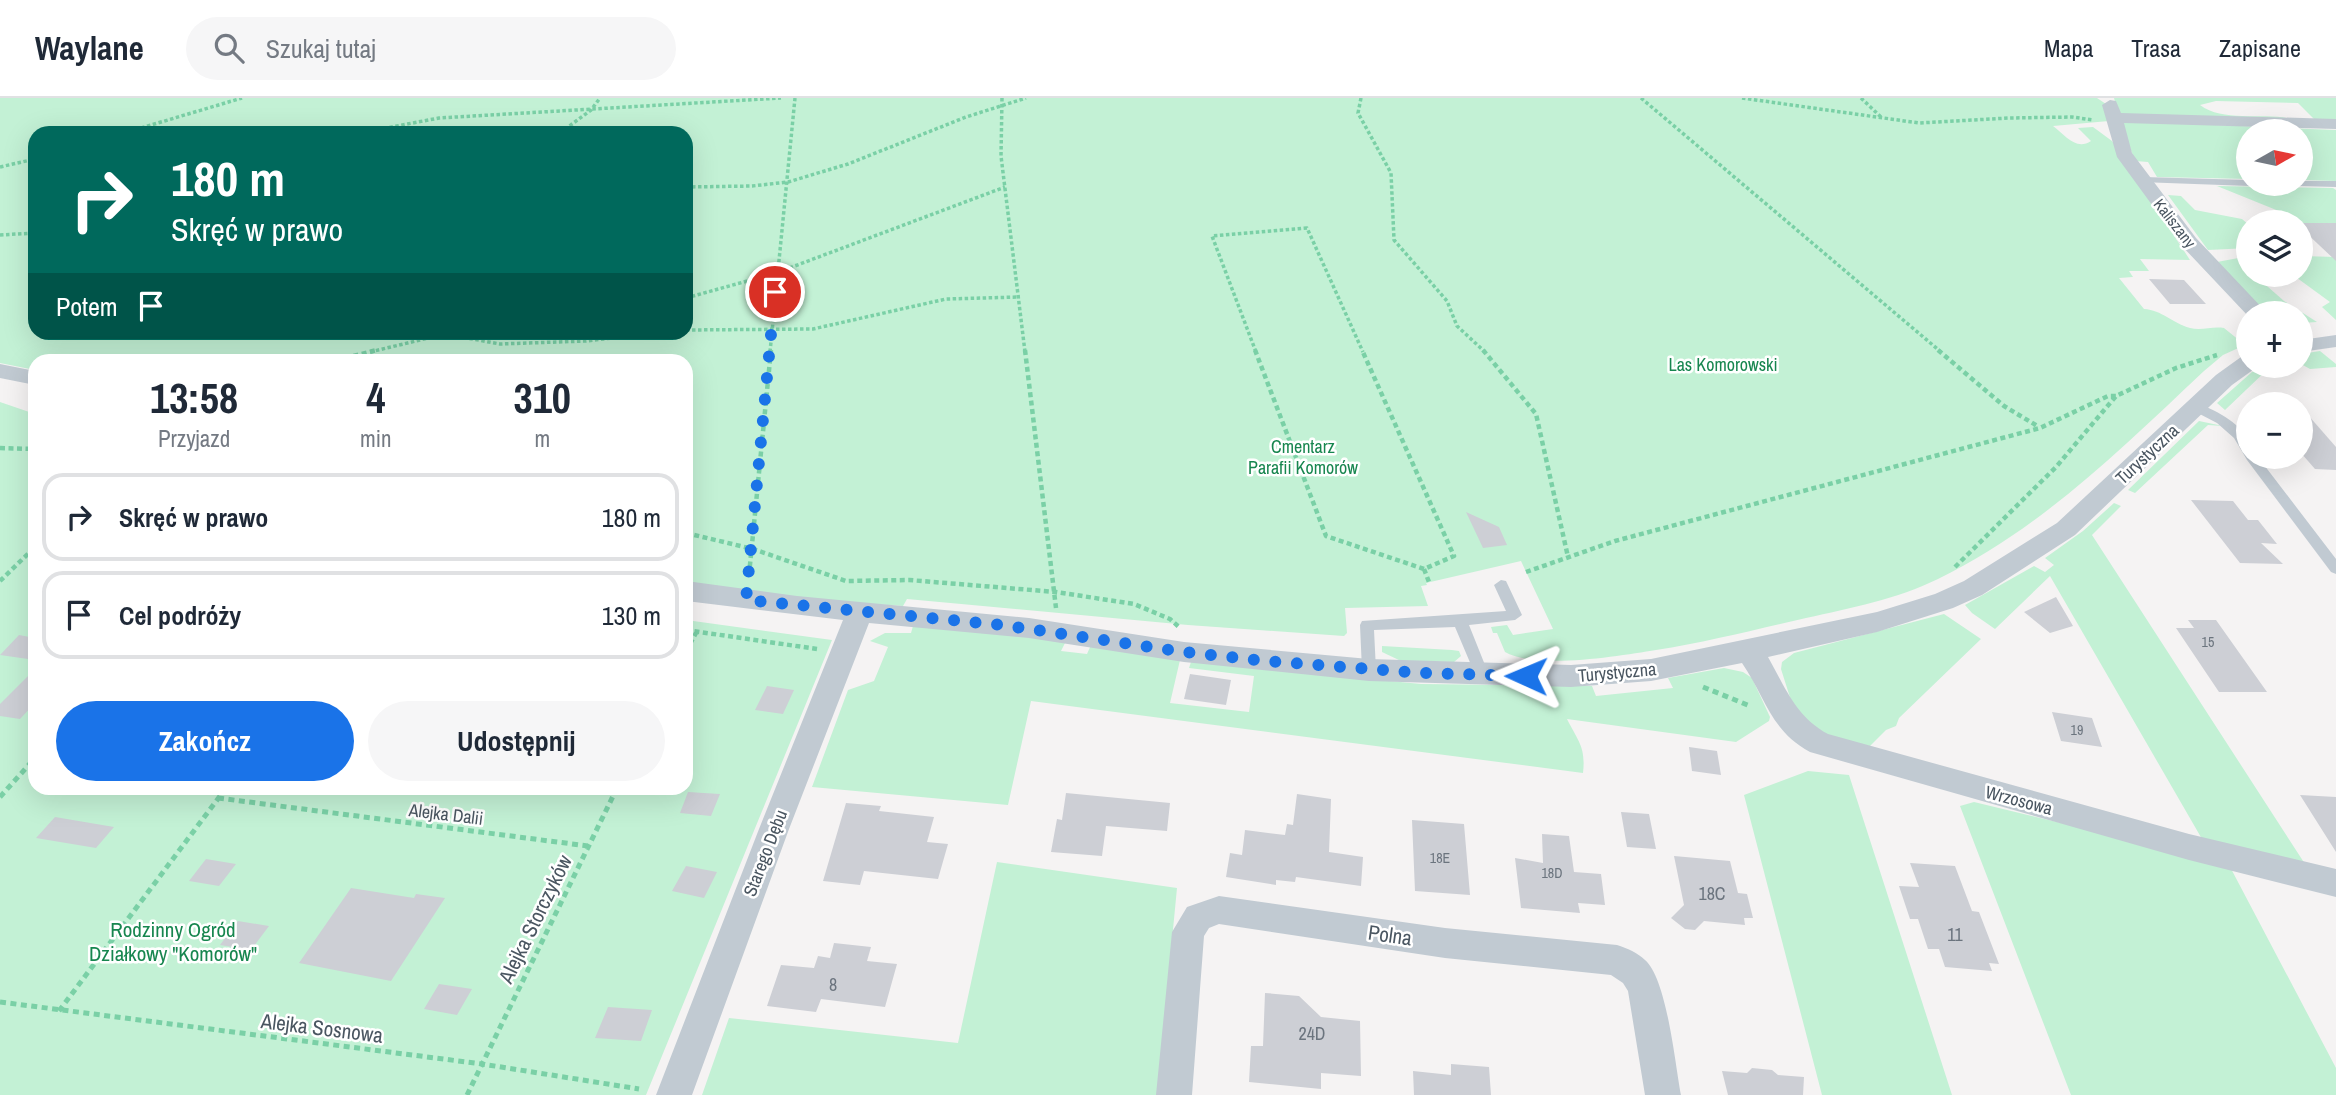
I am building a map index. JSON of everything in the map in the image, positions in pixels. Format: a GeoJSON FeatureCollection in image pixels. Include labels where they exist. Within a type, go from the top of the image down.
{"type":"FeatureCollection","features":[{"type":"Feature","properties":{"kind":"street"},"geometry":{"type":"LineString","coordinates":[[2113,115],[2336,124]]}},
{"type":"Feature","properties":{"kind":"street","name":"Kaliszany"},"geometry":{"type":"LineString","coordinates":[[2113,115],[2123,153],[2189,242],[2246,301]]}},
{"type":"Feature","properties":{"kind":"street"},"geometry":{"type":"LineString","coordinates":[[2313,344],[2336,341]]}},
{"type":"Feature","properties":{"kind":"street"},"geometry":{"type":"LineString","coordinates":[[0,371],[28,377]]}},
{"type":"Feature","properties":{"kind":"street","name":"Turystyczna"},"geometry":{"type":"LineString","coordinates":[[693,592],[746,600],[975,622],[1184,652],[1369,670],[1482,675],[1602,675],[1651,670],[1749,651],[1899,616],[1952,598],[1997,575],[2066,529],[2236,371]]}},
{"type":"Feature","properties":{"kind":"street","name":"Starego Dębu"},"geometry":{"type":"LineString","coordinates":[[674,1095],[774,829],[860,612]]}},
{"type":"Feature","properties":{"kind":"street"},"geometry":{"type":"LineString","coordinates":[[1749,651],[1768,679],[1791,724]]}},
{"type":"Feature","properties":{"kind":"street","name":"Wrzosowa"},"geometry":{"type":"LineString","coordinates":[[1791,724],[1836,749],[2189,847],[2336,883]]}},
{"type":"Feature","properties":{"kind":"street","name":"Polna"},"geometry":{"type":"LineString","coordinates":[[1174,1095],[1188,932],[1198,916],[1219,909],[1445,943],[1617,960],[1629,967],[1644,987],[1662,1095]]}},
{"type":"Feature","properties":{"kind":"lane"},"geometry":{"type":"LineString","coordinates":[[2143,180],[2236,183]]}},
{"type":"Feature","properties":{"kind":"lane"},"geometry":{"type":"LineString","coordinates":[[2314,184],[2336,184]]}},
{"type":"Feature","properties":{"kind":"lane"},"geometry":{"type":"LineString","coordinates":[[2196,407],[2228,423],[2236,431]]}},
{"type":"Feature","properties":{"kind":"lane"},"geometry":{"type":"LineString","coordinates":[[2261,469],[2336,569]]}},
{"type":"Feature","properties":{"kind":"lane"},"geometry":{"type":"LineString","coordinates":[[1369,670],[1367,625],[1460,621],[1515,615],[1501,585]]}},
{"type":"Feature","properties":{"kind":"lane"},"geometry":{"type":"LineString","coordinates":[[1460,621],[1482,675]]}},
{"type":"Feature","properties":{"kind":"path"},"geometry":{"type":"LineString","coordinates":[[148,126],[242,98]]}},
{"type":"Feature","properties":{"kind":"path"},"geometry":{"type":"LineString","coordinates":[[569,126],[591,110],[600,98]]}},
{"type":"Feature","properties":{"kind":"path"},"geometry":{"type":"LineString","coordinates":[[397,126],[439,118],[781,98]]}},
{"type":"Feature","properties":{"kind":"path"},"geometry":{"type":"LineString","coordinates":[[746,600],[795,98]]}},
{"type":"Feature","properties":{"kind":"path"},"geometry":{"type":"LineString","coordinates":[[1002,98],[1001,156],[1056,592],[1056,612]]}},
{"type":"Feature","properties":{"kind":"path"},"geometry":{"type":"LineString","coordinates":[[693,187],[786,183],[873,154],[1002,104],[1026,98]]}},
{"type":"Feature","properties":{"kind":"path"},"geometry":{"type":"LineString","coordinates":[[1361,98],[1358,113],[1391,173],[1394,240],[1447,301],[1457,326],[1476,343],[1536,415],[1568,557]]}},
{"type":"Feature","properties":{"kind":"path"},"geometry":{"type":"LineString","coordinates":[[1641,98],[2004,405],[2040,428]]}},
{"type":"Feature","properties":{"kind":"path"},"geometry":{"type":"LineString","coordinates":[[1742,98],[1919,123],[2113,115]]}},
{"type":"Feature","properties":{"kind":"path"},"geometry":{"type":"LineString","coordinates":[[1861,98],[1882,118]]}},
{"type":"Feature","properties":{"kind":"path"},"geometry":{"type":"LineString","coordinates":[[0,167],[28,161]]}},
{"type":"Feature","properties":{"kind":"path"},"geometry":{"type":"LineString","coordinates":[[693,296],[776,273],[1005,187]]}},
{"type":"Feature","properties":{"kind":"path"},"geometry":{"type":"LineString","coordinates":[[1307,228],[1454,556],[1424,569],[1326,536],[1212,236],[1307,228]]}},
{"type":"Feature","properties":{"kind":"path"},"geometry":{"type":"LineString","coordinates":[[0,235],[28,233]]}},
{"type":"Feature","properties":{"kind":"path"},"geometry":{"type":"LineString","coordinates":[[693,330],[813,329],[946,299],[1020,297]]}},
{"type":"Feature","properties":{"kind":"path"},"geometry":{"type":"LineString","coordinates":[[361,354],[418,340]]}},
{"type":"Feature","properties":{"kind":"path"},"geometry":{"type":"LineString","coordinates":[[480,340],[500,344],[595,340]]}},
{"type":"Feature","properties":{"kind":"path"},"geometry":{"type":"LineString","coordinates":[[1958,575],[1953,569],[2056,467],[2116,396],[2176,368],[2201,359],[2224,355]]}},
{"type":"Feature","properties":{"kind":"path"},"geometry":{"type":"LineString","coordinates":[[1526,572],[1615,541],[2040,428],[2108,396],[2116,396]]}},
{"type":"Feature","properties":{"kind":"path"},"geometry":{"type":"LineString","coordinates":[[0,449],[28,449]]}},
{"type":"Feature","properties":{"kind":"path"},"geometry":{"type":"LineString","coordinates":[[693,535],[753,549],[846,580],[909,580],[1056,592],[1134,604],[1170,619],[1180,627]]}},
{"type":"Feature","properties":{"kind":"path"},"geometry":{"type":"LineString","coordinates":[[0,581],[28,554]]}},
{"type":"Feature","properties":{"kind":"path"},"geometry":{"type":"LineString","coordinates":[[1424,569],[1429,582]]}},
{"type":"Feature","properties":{"kind":"path"},"geometry":{"type":"LineString","coordinates":[[693,632],[819,649]]}},
{"type":"Feature","properties":{"kind":"path"},"geometry":{"type":"LineString","coordinates":[[693,639],[696,633]]}},
{"type":"Feature","properties":{"kind":"path"},"geometry":{"type":"LineString","coordinates":[[1696,685],[1791,724]]}},
{"type":"Feature","properties":{"kind":"path"},"geometry":{"type":"LineString","coordinates":[[0,797],[28,766]]}},
{"type":"Feature","properties":{"kind":"path"},"geometry":{"type":"LineString","coordinates":[[59,1011],[221,795]]}},
{"type":"Feature","properties":{"kind":"path","name":"Alejka Storczyków"},"geometry":{"type":"LineString","coordinates":[[467,1095],[614,795]]}},
{"type":"Feature","properties":{"kind":"path","name":"Alejka Dalii"},"geometry":{"type":"LineString","coordinates":[[218,799],[588,846]]}},
{"type":"Feature","properties":{"kind":"path","name":"Alejka Sosnowa"},"geometry":{"type":"LineString","coordinates":[[0,1002],[482,1065],[639,1089]]}},
{"type":"Feature","properties":{"kind":"green space"},"geometry":{"type":"Polygon","coordinates":[[[0,98],[2097,98],[2106,104],[2109,121],[2053,126],[2076,143],[2086,144],[2091,141],[2078,128],[2093,127],[2112,141],[2190,260],[2140,259],[2149,271],[2129,271],[2133,277],[2119,278],[2144,309],[2190,328],[2224,328],[2236,338],[2236,349],[2223,355],[2204,371],[2079,485],[2012,536],[1938,579],[1874,602],[1713,639],[1621,655],[1557,661],[1519,657],[1505,652],[1497,633],[1493,633],[1491,627],[1507,625],[1513,635],[1553,629],[1521,561],[1426,583],[1427,585],[1421,586],[1428,606],[1345,608],[1347,633],[1344,636],[1188,625],[907,599],[903,606],[812,600],[693,583],[693,354],[28,354],[28,369],[0,363],[0,98]]]}},
{"type":"Feature","properties":{"kind":"green space"},"geometry":{"type":"Polygon","coordinates":[[[2114,98],[2336,98],[2336,121],[2314,119],[2298,103],[2216,101],[2200,105],[2221,114],[2292,119],[2119,116],[2114,98]]]}},
{"type":"Feature","properties":{"kind":"green space"},"geometry":{"type":"Polygon","coordinates":[[[2120,121],[2236,126],[2236,179],[2157,177],[2148,162],[2135,161],[2120,121]]]}},
{"type":"Feature","properties":{"kind":"green space"},"geometry":{"type":"Polygon","coordinates":[[[2314,129],[2336,130],[2336,181],[2314,180],[2314,129]]]}},
{"type":"Feature","properties":{"kind":"green space"},"geometry":{"type":"Polygon","coordinates":[[[2217,186],[2236,186],[2236,194],[2217,186]]]}},
{"type":"Feature","properties":{"kind":"green space"},"geometry":{"type":"Polygon","coordinates":[[[2314,188],[2333,188],[2336,190],[2336,230],[2313,229],[2313,210],[2276,210],[2242,196],[2314,196],[2314,188]]]}},
{"type":"Feature","properties":{"kind":"green space"},"geometry":{"type":"Polygon","coordinates":[[[2168,195],[2181,196],[2195,210],[2236,218],[2236,249],[2208,250],[2168,195]]]}},
{"type":"Feature","properties":{"kind":"green space"},"geometry":{"type":"Polygon","coordinates":[[[2313,256],[2336,257],[2336,320],[2322,307],[2330,302],[2309,287],[2313,287],[2313,256]]]}},
{"type":"Feature","properties":{"kind":"green space"},"geometry":{"type":"Polygon","coordinates":[[[2236,258],[2236,282],[2217,262],[2236,258]]]}},
{"type":"Feature","properties":{"kind":"green space"},"geometry":{"type":"Polygon","coordinates":[[[2241,287],[2268,287],[2284,301],[2254,301],[2241,287]]]}},
{"type":"Feature","properties":{"kind":"green space"},"geometry":{"type":"Polygon","coordinates":[[[2320,351],[2336,364],[2336,367],[2313,369],[2313,352],[2320,351]]]}},
{"type":"Feature","properties":{"kind":"green space"},"geometry":{"type":"Polygon","coordinates":[[[2245,378],[2259,378],[2244,392],[2236,392],[2236,400],[2225,410],[2217,403],[2245,378]]]}},
{"type":"Feature","properties":{"kind":"green space","name":"Rodzinny Ogród Działkowy \"Komorów\""},"geometry":{"type":"Polygon","coordinates":[[[0,402],[28,412],[28,795],[693,795],[693,621],[832,640],[646,1095],[0,1095],[0,402]]]}},
{"type":"Feature","properties":{"kind":"green space"},"geometry":{"type":"Polygon","coordinates":[[[2199,421],[2223,426],[2208,425],[2135,493],[2128,490],[2199,421]]]}},
{"type":"Feature","properties":{"kind":"green space"},"geometry":{"type":"Polygon","coordinates":[[[2114,503],[2121,506],[2092,535],[2305,864],[2202,839],[2050,576],[1995,629],[1965,605],[2034,566],[2045,572],[2054,565],[2045,558],[2083,531],[2114,503]]]}},
{"type":"Feature","properties":{"kind":"green space"},"geometry":{"type":"Polygon","coordinates":[[[1944,614],[1981,639],[1899,718],[1896,726],[1886,730],[1866,750],[1829,740],[1794,710],[1781,669],[1782,662],[1794,653],[1944,614]]]}},
{"type":"Feature","properties":{"kind":"green space"},"geometry":{"type":"Polygon","coordinates":[[[913,626],[1066,641],[1061,651],[1087,654],[1091,645],[1180,660],[1170,703],[1249,712],[1254,676],[1189,668],[1191,662],[1421,684],[1592,686],[1596,696],[1673,688],[1668,678],[1724,668],[1743,672],[1752,678],[1770,717],[1769,721],[1736,742],[1567,719],[1582,750],[1583,773],[1031,701],[1008,805],[812,787],[848,690],[874,681],[888,647],[870,641],[885,633],[911,633],[913,626]]]}},
{"type":"Feature","properties":{"kind":"green space"},"geometry":{"type":"Polygon","coordinates":[[[1382,646],[1452,650],[1459,651],[1461,656],[1454,662],[1401,661],[1382,652],[1382,646]]]}},
{"type":"Feature","properties":{"kind":"green space"},"geometry":{"type":"Polygon","coordinates":[[[1808,771],[1849,775],[1952,1095],[1822,1095],[1744,795],[1808,771]]]}},
{"type":"Feature","properties":{"kind":"green space"},"geometry":{"type":"Polygon","coordinates":[[[1974,802],[2228,863],[2336,1068],[2336,1095],[2071,1095],[1960,806],[1974,802]]]}},
{"type":"Feature","properties":{"kind":"green space"},"geometry":{"type":"Polygon","coordinates":[[[997,862],[1177,888],[1157,1095],[702,1095],[729,1018],[958,1043],[997,862]]]}},
{"type":"Feature","properties":{"kind":"building"},"geometry":{"type":"Polygon","coordinates":[[[2313,223],[2336,223],[2336,261],[2313,239],[2313,223]]]}},
{"type":"Feature","properties":{"kind":"building"},"geometry":{"type":"Polygon","coordinates":[[[2149,279],[2184,280],[2206,304],[2170,304],[2149,279]]]}},
{"type":"Feature","properties":{"kind":"building"},"geometry":{"type":"Polygon","coordinates":[[[2313,421],[2336,447],[2336,470],[2315,469],[2313,421]]]}},
{"type":"Feature","properties":{"kind":"building"},"geometry":{"type":"Polygon","coordinates":[[[2191,500],[2233,501],[2248,520],[2258,520],[2277,544],[2261,543],[2283,564],[2240,563],[2191,500]]]}},
{"type":"Feature","properties":{"kind":"building"},"geometry":{"type":"Polygon","coordinates":[[[1466,512],[1499,527],[1507,545],[1483,548],[1466,512]]]}},
{"type":"Feature","properties":{"kind":"building"},"geometry":{"type":"Polygon","coordinates":[[[2056,597],[2073,626],[2050,633],[2024,612],[2056,597]]]}},
{"type":"Feature","properties":{"kind":"building"},"geometry":{"type":"Polygon","coordinates":[[[2188,620],[2216,620],[2267,692],[2219,692],[2176,628],[2194,628],[2188,620]]]}},
{"type":"Feature","properties":{"kind":"building"},"geometry":{"type":"Polygon","coordinates":[[[19,635],[28,637],[28,659],[0,655],[19,635]]]}},
{"type":"Feature","properties":{"kind":"building"},"geometry":{"type":"Polygon","coordinates":[[[1190,674],[1231,680],[1226,705],[1184,699],[1190,674]]]}},
{"type":"Feature","properties":{"kind":"building"},"geometry":{"type":"Polygon","coordinates":[[[28,676],[28,710],[20,719],[0,716],[0,704],[28,676]]]}},
{"type":"Feature","properties":{"kind":"building"},"geometry":{"type":"Polygon","coordinates":[[[767,686],[794,690],[783,714],[755,710],[767,686]]]}},
{"type":"Feature","properties":{"kind":"building"},"geometry":{"type":"Polygon","coordinates":[[[2052,712],[2092,718],[2102,747],[2061,741],[2052,712]]]}},
{"type":"Feature","properties":{"kind":"building"},"geometry":{"type":"Polygon","coordinates":[[[1689,747],[1717,751],[1721,775],[1692,771],[1689,747]]]}},
{"type":"Feature","properties":{"kind":"building"},"geometry":{"type":"Polygon","coordinates":[[[693,792],[720,794],[711,816],[680,813],[687,795],[693,795],[693,792]]]}},
{"type":"Feature","properties":{"kind":"building"},"geometry":{"type":"Polygon","coordinates":[[[1066,793],[1170,803],[1167,831],[1106,826],[1102,856],[1051,852],[1057,819],[1062,820],[1066,793]]]}},
{"type":"Feature","properties":{"kind":"building"},"geometry":{"type":"Polygon","coordinates":[[[1297,794],[1331,799],[1329,852],[1363,857],[1361,886],[1296,877],[1295,882],[1276,880],[1276,885],[1226,877],[1230,853],[1242,855],[1245,830],[1285,835],[1287,824],[1293,825],[1297,794]]]}},
{"type":"Feature","properties":{"kind":"building"},"geometry":{"type":"Polygon","coordinates":[[[2300,795],[2336,797],[2336,852],[2300,795]]]}},
{"type":"Feature","properties":{"kind":"building"},"geometry":{"type":"Polygon","coordinates":[[[846,803],[881,806],[879,811],[934,817],[927,842],[948,844],[938,879],[864,871],[860,885],[823,881],[846,803]]]}},
{"type":"Feature","properties":{"kind":"building"},"geometry":{"type":"Polygon","coordinates":[[[1621,812],[1649,814],[1656,849],[1627,847],[1621,812]]]}},
{"type":"Feature","properties":{"kind":"building"},"geometry":{"type":"Polygon","coordinates":[[[55,817],[114,827],[96,848],[36,838],[55,817]]]}},
{"type":"Feature","properties":{"kind":"building"},"geometry":{"type":"Polygon","coordinates":[[[1412,820],[1464,824],[1470,895],[1415,891],[1412,820]]]}},
{"type":"Feature","properties":{"kind":"building"},"geometry":{"type":"Polygon","coordinates":[[[1542,834],[1569,836],[1574,872],[1601,874],[1605,905],[1578,903],[1580,913],[1521,908],[1515,858],[1543,863],[1542,834]]]}},
{"type":"Feature","properties":{"kind":"building"},"geometry":{"type":"Polygon","coordinates":[[[1674,856],[1730,861],[1738,893],[1747,894],[1753,918],[1744,918],[1745,925],[1704,921],[1695,930],[1685,929],[1671,918],[1684,905],[1674,856]]]}},
{"type":"Feature","properties":{"kind":"building"},"geometry":{"type":"Polygon","coordinates":[[[206,859],[236,864],[219,886],[189,881],[206,859]]]}},
{"type":"Feature","properties":{"kind":"building"},"geometry":{"type":"Polygon","coordinates":[[[1910,863],[1955,866],[1972,911],[1979,912],[1999,964],[1989,963],[1992,971],[1945,967],[1939,949],[1928,949],[1918,919],[1910,919],[1899,886],[1919,887],[1910,863]]]}},
{"type":"Feature","properties":{"kind":"building"},"geometry":{"type":"Polygon","coordinates":[[[686,866],[717,872],[704,898],[672,891],[686,866]]]}},
{"type":"Feature","properties":{"kind":"building"},"geometry":{"type":"Polygon","coordinates":[[[351,888],[414,898],[416,894],[445,898],[391,981],[299,963],[351,888]]]}},
{"type":"Feature","properties":{"kind":"building"},"geometry":{"type":"Polygon","coordinates":[[[238,921],[269,926],[251,950],[220,945],[238,921]]]}},
{"type":"Feature","properties":{"kind":"building"},"geometry":{"type":"Polygon","coordinates":[[[834,943],[871,947],[867,961],[897,964],[885,1007],[821,999],[816,1012],[767,1006],[781,965],[814,968],[818,956],[830,958],[834,943]]]}},
{"type":"Feature","properties":{"kind":"building"},"geometry":{"type":"Polygon","coordinates":[[[439,984],[472,989],[457,1015],[424,1009],[439,984]]]}},
{"type":"Feature","properties":{"kind":"building"},"geometry":{"type":"Polygon","coordinates":[[[1265,993],[1299,996],[1321,1017],[1360,1021],[1361,1076],[1321,1073],[1321,1089],[1249,1082],[1251,1046],[1263,1046],[1265,993]]]}},
{"type":"Feature","properties":{"kind":"building"},"geometry":{"type":"Polygon","coordinates":[[[608,1007],[652,1010],[641,1041],[595,1038],[608,1007]]]}},
{"type":"Feature","properties":{"kind":"building"},"geometry":{"type":"Polygon","coordinates":[[[1451,1064],[1489,1067],[1491,1095],[1414,1095],[1413,1071],[1451,1075],[1451,1064]]]}},
{"type":"Feature","properties":{"kind":"building"},"geometry":{"type":"Polygon","coordinates":[[[1752,1068],[1772,1070],[1778,1075],[1804,1077],[1803,1095],[1728,1095],[1722,1071],[1747,1073],[1752,1068]]]}},
{"type":"Feature","properties":{"kind":"route"},"geometry":{"type":"LineString","coordinates":[[775,292],[753,549],[746,600],[1002,625],[1184,652],[1266,661],[1369,670],[1526,676]]}},
{"type":"Feature","properties":{"kind":"park label","name":"Las Komorowski"},"geometry":{"type":"Point","coordinates":[1723,364]}},
{"type":"Feature","properties":{"kind":"park label","name":"Cmentarz Parafii Komorów"},"geometry":{"type":"Point","coordinates":[1303,456]}}]}
